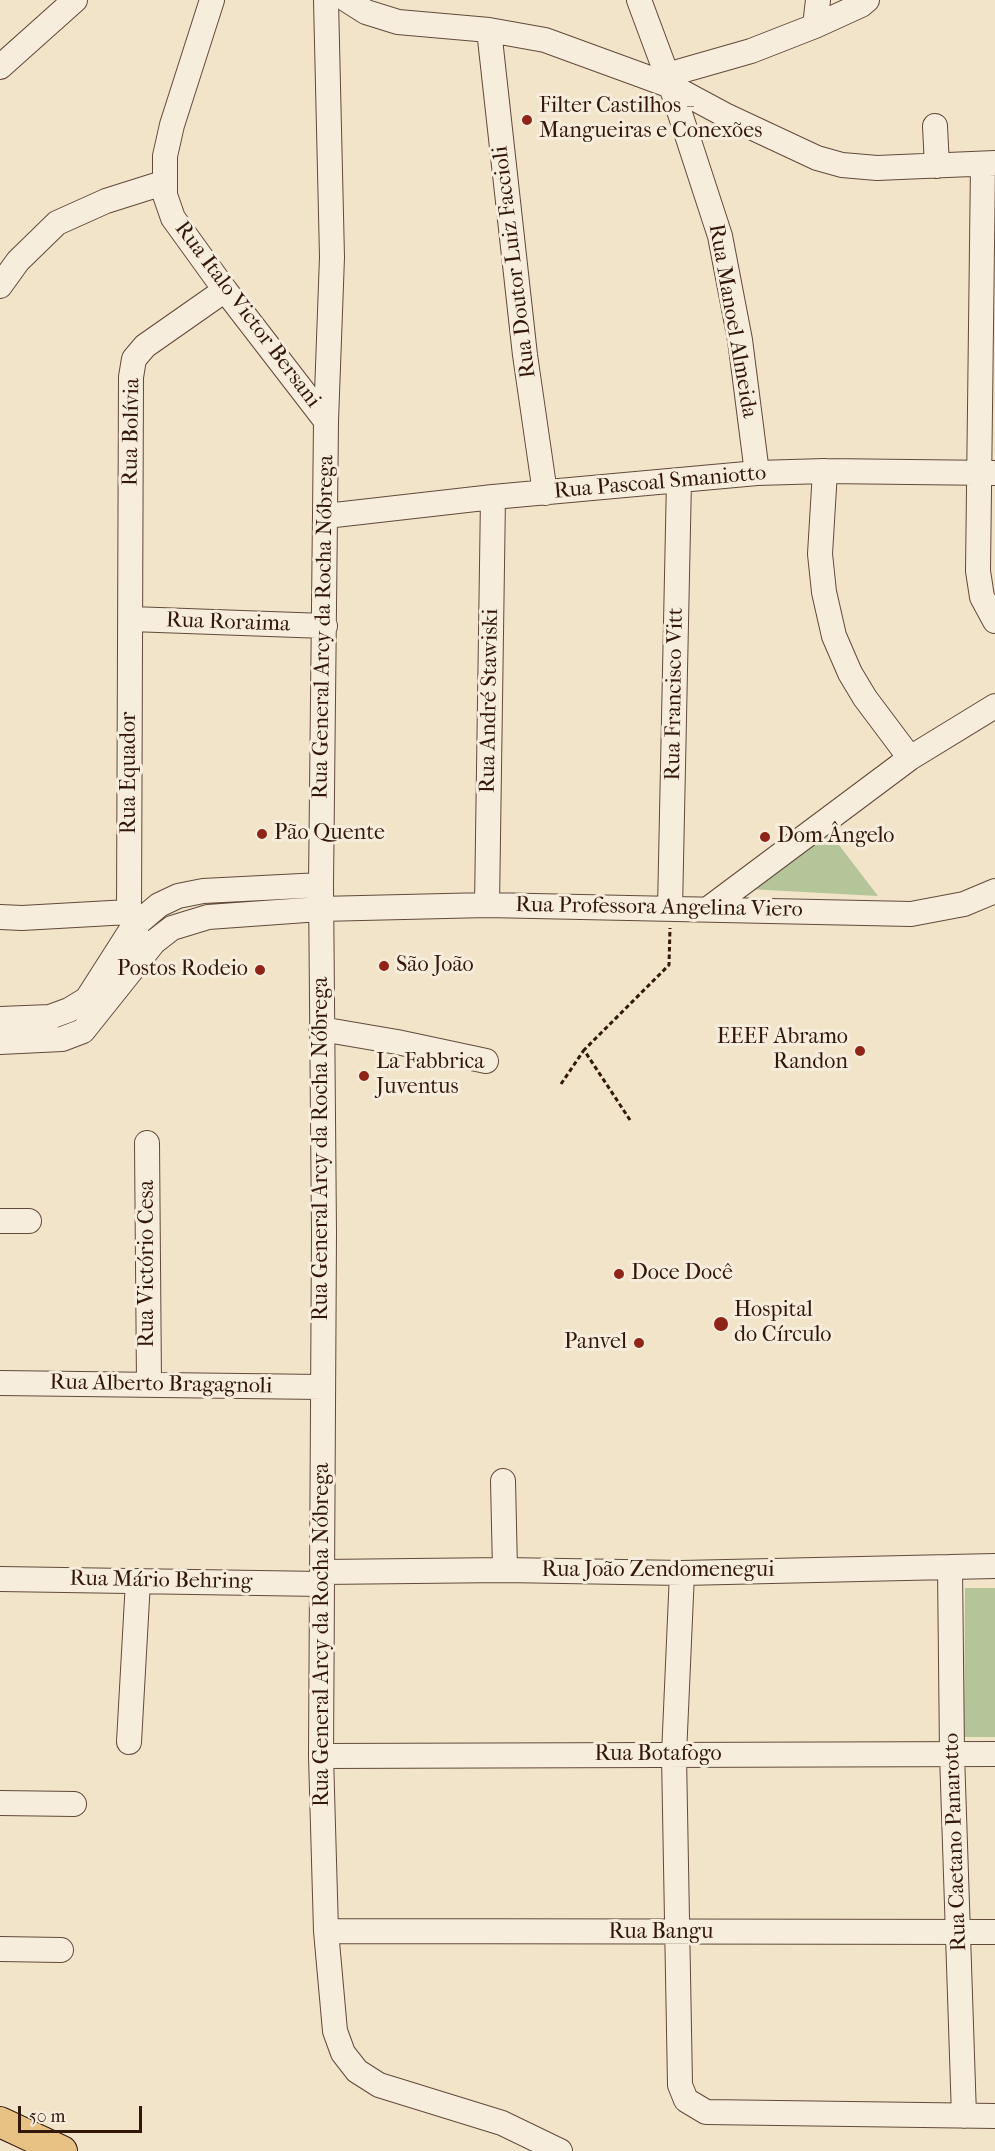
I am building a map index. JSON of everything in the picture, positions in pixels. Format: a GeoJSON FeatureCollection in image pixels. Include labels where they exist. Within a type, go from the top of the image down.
{"type":"FeatureCollection","features":[{"type":"Feature","properties":{"kind":"main road"},"geometry":{"type":"LineString","coordinates":[[0,2122],[62,2151]]}},
{"type":"Feature","properties":{"kind":"street"},"geometry":{"type":"LineString","coordinates":[[0,67],[75,0]]}},
{"type":"Feature","properties":{"kind":"street","name":"Rua Italo Victor Bersani"},"geometry":{"type":"LineString","coordinates":[[212,0],[172,125],[165,156],[163,183],[173,218],[326,422]]}},
{"type":"Feature","properties":{"kind":"street","name":"Rua General Arcy da Rocha Nóbrega"},"geometry":{"type":"LineString","coordinates":[[326,0],[332,257],[326,422],[320,909],[321,1756],[326,1930],[335,2031],[343,2053],[357,2072],[379,2085],[502,2123],[560,2151]]}},
{"type":"Feature","properties":{"kind":"street"},"geometry":{"type":"LineString","coordinates":[[347,0],[366,12],[398,22],[489,30],[545,40],[669,80],[725,115],[818,158],[842,165],[877,168],[989,164],[986,473],[978,571],[982,597],[995,621]]}},
{"type":"Feature","properties":{"kind":"street","name":"Rua Manoel Almeida"},"geometry":{"type":"LineString","coordinates":[[639,0],[669,80],[720,236],[740,340],[757,473]]}},
{"type":"Feature","properties":{"kind":"street"},"geometry":{"type":"LineString","coordinates":[[815,26],[819,0]]}},
{"type":"Feature","properties":{"kind":"street"},"geometry":{"type":"LineString","coordinates":[[669,80],[815,26],[867,0]]}},
{"type":"Feature","properties":{"kind":"street","name":"Rua Doutor Luiz Faccioli"},"geometry":{"type":"LineString","coordinates":[[489,30],[525,355],[545,493]]}},
{"type":"Feature","properties":{"kind":"street"},"geometry":{"type":"LineString","coordinates":[[935,126],[937,166]]}},
{"type":"Feature","properties":{"kind":"street"},"geometry":{"type":"LineString","coordinates":[[0,286],[18,261],[57,224],[106,201],[163,183]]}},
{"type":"Feature","properties":{"kind":"street","name":"Rua Bolívia"},"geometry":{"type":"LineString","coordinates":[[131,619],[131,377],[135,359],[145,346],[225,290]]}},
{"type":"Feature","properties":{"kind":"street"},"geometry":{"type":"LineString","coordinates":[[825,471],[820,554],[824,592],[834,636],[850,673],[865,698],[910,758]]}},
{"type":"Feature","properties":{"kind":"street","name":"Rua Pascoal Smaniotto"},"geometry":{"type":"LineString","coordinates":[[326,516],[493,497],[757,473],[825,471],[986,473]]}},
{"type":"Feature","properties":{"kind":"street","name":"Rua Francisco Vitt"},"geometry":{"type":"LineString","coordinates":[[670,909],[679,480]]}},
{"type":"Feature","properties":{"kind":"street","name":"Rua André Stawiski"},"geometry":{"type":"LineString","coordinates":[[487,905],[493,497]]}},
{"type":"Feature","properties":{"kind":"street","name":"Rua Roraima"},"geometry":{"type":"LineString","coordinates":[[131,619],[325,626]]}},
{"type":"Feature","properties":{"kind":"street","name":"Rua Equador"},"geometry":{"type":"LineString","coordinates":[[131,619],[131,919]]}},
{"type":"Feature","properties":{"kind":"street"},"geometry":{"type":"LineString","coordinates":[[708,909],[910,758],[995,706]]}},
{"type":"Feature","properties":{"kind":"street"},"geometry":{"type":"LineString","coordinates":[[0,917],[131,919],[178,896],[203,891],[321,885]]}},
{"type":"Feature","properties":{"kind":"street"},"geometry":{"type":"LineString","coordinates":[[203,891],[208,917]]}},
{"type":"Feature","properties":{"kind":"street","name":"Rua Professora Angelina Viero"},"geometry":{"type":"LineString","coordinates":[[94,1005],[143,953],[172,928],[208,917],[320,909],[487,905],[911,914],[964,903],[995,891]]}},
{"type":"Feature","properties":{"kind":"street"},"geometry":{"type":"LineString","coordinates":[[131,919],[143,953]]}},
{"type":"Feature","properties":{"kind":"street"},"geometry":{"type":"LineString","coordinates":[[0,1019],[62,1039],[83,1031],[131,919]]}},
{"type":"Feature","properties":{"kind":"street"},"geometry":{"type":"LineString","coordinates":[[321,1029],[486,1061]]}},
{"type":"Feature","properties":{"kind":"street"},"geometry":{"type":"LineString","coordinates":[[0,1042],[33,1030]]}},
{"type":"Feature","properties":{"kind":"street","name":"Rua Victório Cesa"},"geometry":{"type":"LineString","coordinates":[[147,1143],[149,1384]]}},
{"type":"Feature","properties":{"kind":"street"},"geometry":{"type":"LineString","coordinates":[[0,1221],[29,1221]]}},
{"type":"Feature","properties":{"kind":"street","name":"Rua Alberto Bragagnoli"},"geometry":{"type":"LineString","coordinates":[[0,1383],[322,1387]]}},
{"type":"Feature","properties":{"kind":"street"},"geometry":{"type":"LineString","coordinates":[[503,1481],[506,1570]]}},
{"type":"Feature","properties":{"kind":"street","name":"Rua João Zendomenegui"},"geometry":{"type":"LineString","coordinates":[[322,1578],[506,1570],[682,1573],[995,1566]]}},
{"type":"Feature","properties":{"kind":"street","name":"Rua Caetano Panarotto"},"geometry":{"type":"LineString","coordinates":[[950,1567],[952,1754],[964,2116]]}},
{"type":"Feature","properties":{"kind":"street"},"geometry":{"type":"LineString","coordinates":[[682,1573],[675,1755],[680,2085],[686,2100],[705,2112],[995,2116]]}},
{"type":"Feature","properties":{"kind":"street","name":"Rua Mário Behring"},"geometry":{"type":"LineString","coordinates":[[0,1579],[138,1581],[322,1578]]}},
{"type":"Feature","properties":{"kind":"street"},"geometry":{"type":"LineString","coordinates":[[129,1742],[138,1581]]}},
{"type":"Feature","properties":{"kind":"street","name":"Rua Botafogo"},"geometry":{"type":"LineString","coordinates":[[321,1756],[995,1754]]}},
{"type":"Feature","properties":{"kind":"street"},"geometry":{"type":"LineString","coordinates":[[0,1803],[74,1804]]}},
{"type":"Feature","properties":{"kind":"street","name":"Rua Bangu"},"geometry":{"type":"LineString","coordinates":[[326,1930],[678,1933],[995,1932]]}},
{"type":"Feature","properties":{"kind":"street"},"geometry":{"type":"LineString","coordinates":[[0,1949],[61,1950]]}},
{"type":"Feature","properties":{"kind":"path"},"geometry":{"type":"LineString","coordinates":[[561,1084],[584,1050],[669,964],[670,909]]}},
{"type":"Feature","properties":{"kind":"path"},"geometry":{"type":"LineString","coordinates":[[584,1050],[630,1120]]}},
{"type":"Feature","properties":{"kind":"green space"},"geometry":{"type":"Polygon","coordinates":[[[829,832],[878,896],[748,889],[829,832]]]}},
{"type":"Feature","properties":{"kind":"green space"},"geometry":{"type":"Polygon","coordinates":[[[965,1588],[995,1588],[995,1737],[964,1737],[965,1588]]]}},
{"type":"Feature","properties":{"kind":"place","name":"Filter Castilhos - Mangueiras e Conexões"},"geometry":{"type":"Point","coordinates":[527,120]}},
{"type":"Feature","properties":{"kind":"place","name":"Pão Quente"},"geometry":{"type":"Point","coordinates":[262,834]}},
{"type":"Feature","properties":{"kind":"place","name":"Dom Ângelo"},"geometry":{"type":"Point","coordinates":[765,837]}},
{"type":"Feature","properties":{"kind":"place","name":"São João"},"geometry":{"type":"Point","coordinates":[384,966]}},
{"type":"Feature","properties":{"kind":"place","name":"Postos Rodeio"},"geometry":{"type":"Point","coordinates":[260,970]}},
{"type":"Feature","properties":{"kind":"place","name":"EEEF Abramo Randon"},"geometry":{"type":"Point","coordinates":[860,1051]}},
{"type":"Feature","properties":{"kind":"place","name":"La Fabbrica Juventus"},"geometry":{"type":"Point","coordinates":[364,1076]}},
{"type":"Feature","properties":{"kind":"place","name":"Doce Docê"},"geometry":{"type":"Point","coordinates":[619,1274]}},
{"type":"Feature","properties":{"kind":"place","name":"Hospital do Círculo"},"geometry":{"type":"Point","coordinates":[721,1324]}},
{"type":"Feature","properties":{"kind":"place","name":"Panvel"},"geometry":{"type":"Point","coordinates":[639,1343]}}]}
